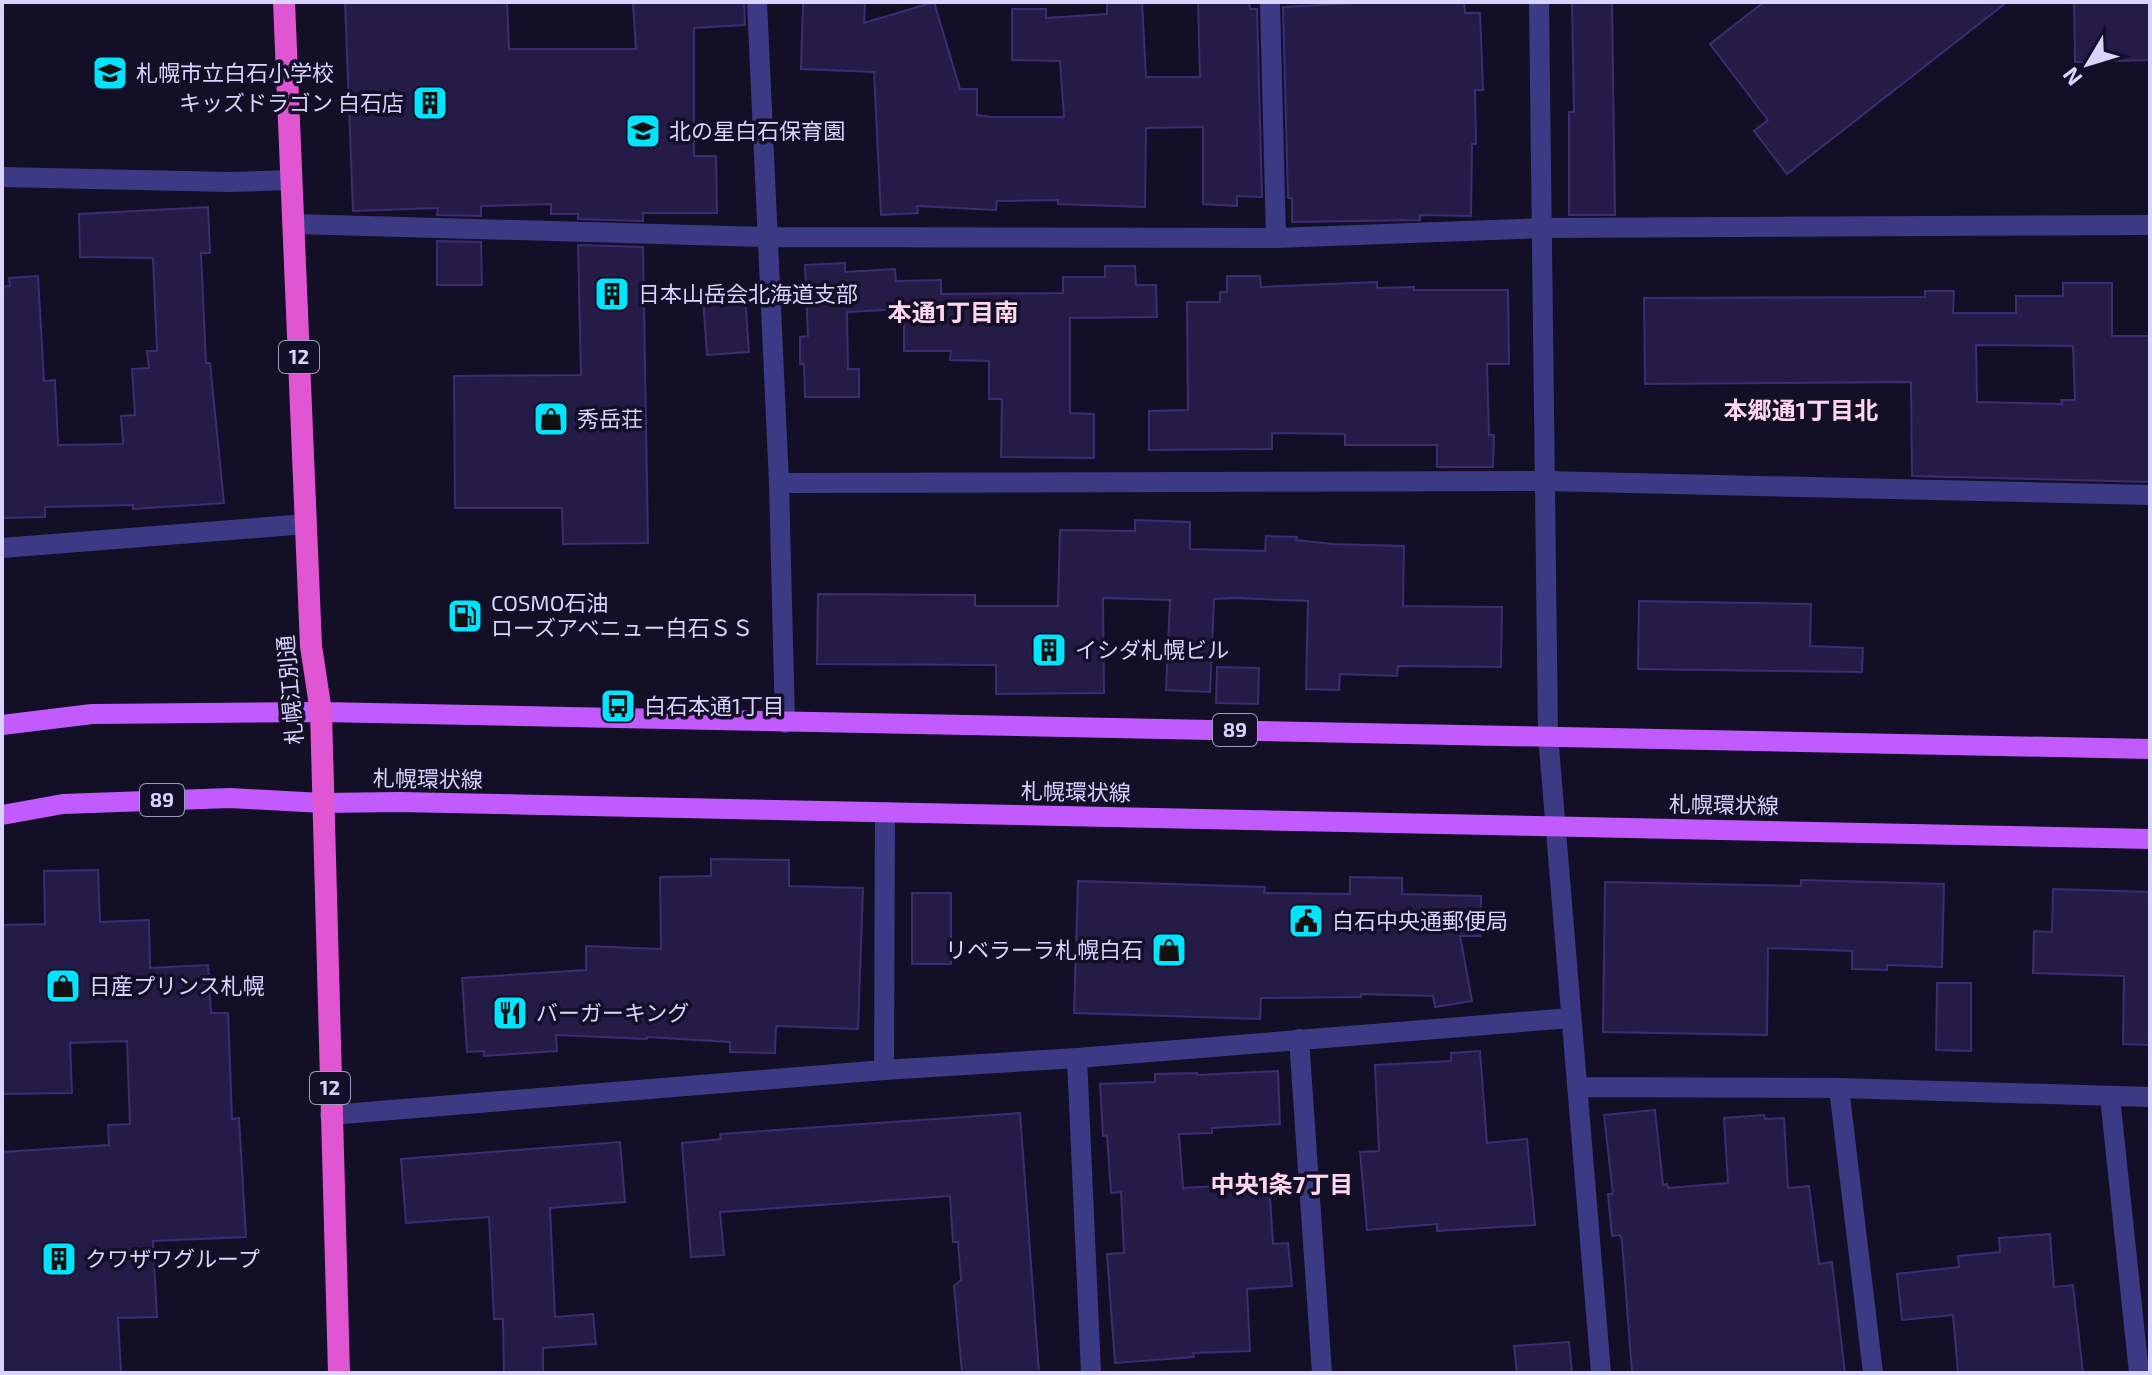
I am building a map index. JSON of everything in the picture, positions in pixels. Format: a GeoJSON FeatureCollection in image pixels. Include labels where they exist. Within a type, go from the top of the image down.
{"type":"FeatureCollection","features":[{"type":"Feature","properties":{"kind":"highway","name":"札幌江別通"},"geometry":{"type":"LineString","coordinates":[[284,2],[311,646],[321,712],[339,1373]]}},
{"type":"Feature","properties":{"kind":"main road","name":"89"},"geometry":{"type":"LineString","coordinates":[[2,725],[92,714],[321,712],[2150,749]]}},
{"type":"Feature","properties":{"kind":"main road","name":"札幌環状線"},"geometry":{"type":"LineString","coordinates":[[2,815],[63,804],[230,798],[322,803],[2150,839]]}},
{"type":"Feature","properties":{"kind":"street"},"geometry":{"type":"LineString","coordinates":[[757,2],[779,483],[785,723]]}},
{"type":"Feature","properties":{"kind":"street"},"geometry":{"type":"LineString","coordinates":[[1270,2],[1276,238]]}},
{"type":"Feature","properties":{"kind":"street"},"geometry":{"type":"LineString","coordinates":[[1539,2],[1548,735],[1553,825],[1601,1373]]}},
{"type":"Feature","properties":{"kind":"street"},"geometry":{"type":"LineString","coordinates":[[2,177],[230,182],[291,180]]}},
{"type":"Feature","properties":{"kind":"street"},"geometry":{"type":"LineString","coordinates":[[294,224],[768,237],[1276,238],[1543,228],[2150,225]]}},
{"type":"Feature","properties":{"kind":"street"},"geometry":{"type":"LineString","coordinates":[[779,483],[1546,481],[2150,495]]}},
{"type":"Feature","properties":{"kind":"street"},"geometry":{"type":"LineString","coordinates":[[2,548],[306,524]]}},
{"type":"Feature","properties":{"kind":"street"},"geometry":{"type":"LineString","coordinates":[[884,1070],[885,812]]}},
{"type":"Feature","properties":{"kind":"street"},"geometry":{"type":"LineString","coordinates":[[330,1115],[1571,1018]]}},
{"type":"Feature","properties":{"kind":"street"},"geometry":{"type":"LineString","coordinates":[[1299,1039],[1322,1373]]}},
{"type":"Feature","properties":{"kind":"street"},"geometry":{"type":"LineString","coordinates":[[1077,1058],[1091,1373]]}},
{"type":"Feature","properties":{"kind":"street"},"geometry":{"type":"LineString","coordinates":[[1577,1087],[1839,1088],[2150,1097]]}},
{"type":"Feature","properties":{"kind":"street"},"geometry":{"type":"LineString","coordinates":[[1839,1088],[1873,1373]]}},
{"type":"Feature","properties":{"kind":"street"},"geometry":{"type":"LineString","coordinates":[[2110,1097],[2139,1373]]}},
{"type":"Feature","properties":{"kind":"building"},"geometry":{"type":"Polygon","coordinates":[[[345,2],[507,2],[509,49],[636,49],[633,2],[744,2],[745,25],[694,28],[694,156],[716,156],[717,213],[643,213],[643,221],[578,219],[578,214],[551,214],[551,204],[481,206],[481,216],[437,215],[438,208],[353,211],[345,2]]]}},
{"type":"Feature","properties":{"kind":"building"},"geometry":{"type":"Polygon","coordinates":[[[803,2],[865,2],[864,23],[934,2],[960,89],[977,89],[977,115],[1064,117],[1060,61],[1012,60],[1012,9],[1046,9],[1046,18],[1107,14],[1107,2],[1142,2],[1146,77],[1200,77],[1198,2],[1249,2],[1250,9],[1257,9],[1262,197],[1237,196],[1237,206],[1203,204],[1203,127],[1146,128],[1145,207],[1058,204],[1058,200],[997,201],[996,210],[917,206],[918,213],[881,215],[874,72],[801,69],[803,2]]]}},
{"type":"Feature","properties":{"kind":"building"},"geometry":{"type":"Polygon","coordinates":[[[1374,2],[1464,2],[1465,13],[1480,13],[1483,90],[1475,90],[1476,144],[1472,144],[1471,216],[1420,215],[1420,220],[1292,222],[1292,198],[1288,198],[1283,7],[1374,2]]]}},
{"type":"Feature","properties":{"kind":"building"},"geometry":{"type":"Polygon","coordinates":[[[1572,2],[1612,2],[1615,215],[1569,215],[1569,112],[1574,112],[1572,2]]]}},
{"type":"Feature","properties":{"kind":"building"},"geometry":{"type":"Polygon","coordinates":[[[1764,2],[2007,2],[1787,174],[1754,131],[1768,120],[1710,44],[1764,2]]]}},
{"type":"Feature","properties":{"kind":"building"},"geometry":{"type":"Polygon","coordinates":[[[2074,2],[2150,2],[2150,60],[2075,62],[2074,2]]]}},
{"type":"Feature","properties":{"kind":"building"},"geometry":{"type":"Polygon","coordinates":[[[208,207],[210,253],[201,253],[206,363],[210,363],[224,503],[133,509],[133,505],[45,507],[45,517],[2,518],[2,287],[10,286],[9,278],[38,276],[44,381],[55,380],[58,445],[123,444],[121,416],[135,415],[132,369],[149,368],[147,351],[157,351],[153,258],[80,257],[79,214],[208,207]]]}},
{"type":"Feature","properties":{"kind":"building"},"geometry":{"type":"Polygon","coordinates":[[[437,241],[481,242],[482,285],[437,285],[437,241]]]}},
{"type":"Feature","properties":{"kind":"building","name":"秀岳荘"},"geometry":{"type":"Polygon","coordinates":[[[578,245],[643,247],[648,543],[563,544],[562,508],[455,508],[454,376],[581,375],[578,245]]]}},
{"type":"Feature","properties":{"kind":"building"},"geometry":{"type":"Polygon","coordinates":[[[845,263],[845,272],[895,269],[896,281],[941,280],[941,294],[1063,293],[1063,277],[1105,277],[1105,266],[1135,266],[1136,285],[1156,285],[1157,317],[1070,318],[1070,413],[1094,414],[1094,458],[1001,457],[1002,399],[989,399],[989,361],[950,360],[951,351],[904,351],[904,309],[847,312],[848,369],[859,369],[859,397],[805,397],[800,337],[808,336],[805,265],[845,263]]]}},
{"type":"Feature","properties":{"kind":"building"},"geometry":{"type":"Polygon","coordinates":[[[1227,276],[1260,276],[1261,287],[1377,282],[1377,288],[1508,290],[1509,364],[1487,364],[1489,435],[1494,435],[1493,467],[1437,467],[1437,445],[1345,445],[1345,434],[1272,433],[1272,449],[1149,450],[1149,411],[1188,410],[1187,302],[1220,302],[1220,292],[1227,292],[1227,276]]]}},
{"type":"Feature","properties":{"kind":"building"},"geometry":{"type":"Polygon","coordinates":[[[2063,283],[2112,283],[2112,336],[2150,336],[2150,482],[1912,476],[1911,382],[1645,384],[1644,298],[1925,297],[1925,291],[1954,291],[1953,313],[2016,313],[2016,296],[2063,296],[2063,283]],[[1976,345],[1977,402],[2062,404],[2061,400],[2075,400],[2073,346],[1976,345]]]}},
{"type":"Feature","properties":{"kind":"building"},"geometry":{"type":"Polygon","coordinates":[[[745,295],[749,352],[707,355],[703,298],[745,295]]]}},
{"type":"Feature","properties":{"kind":"building"},"geometry":{"type":"Polygon","coordinates":[[[1135,520],[1190,522],[1190,549],[1265,551],[1266,536],[1297,537],[1296,540],[1332,544],[1404,546],[1403,606],[1502,607],[1501,667],[1398,666],[1397,676],[1340,674],[1339,690],[1306,689],[1308,601],[1234,598],[1214,599],[1210,692],[1166,690],[1170,600],[1103,598],[1104,693],[996,694],[996,665],[817,664],[818,594],[975,595],[975,606],[1058,606],[1060,530],[1135,531],[1135,520]]]}},
{"type":"Feature","properties":{"kind":"building"},"geometry":{"type":"Polygon","coordinates":[[[1639,601],[1811,604],[1810,646],[1863,648],[1862,672],[1638,669],[1639,601]]]}},
{"type":"Feature","properties":{"kind":"building"},"geometry":{"type":"Polygon","coordinates":[[[1217,667],[1259,668],[1258,704],[1216,703],[1217,667]]]}},
{"type":"Feature","properties":{"kind":"building"},"geometry":{"type":"Polygon","coordinates":[[[711,859],[789,860],[789,886],[863,888],[858,1029],[776,1026],[775,1053],[730,1052],[730,1042],[556,1035],[557,1051],[484,1056],[484,1051],[467,1052],[462,978],[586,970],[586,946],[661,949],[660,877],[711,876],[711,859]]]}},
{"type":"Feature","properties":{"kind":"building"},"geometry":{"type":"Polygon","coordinates":[[[98,870],[100,922],[149,920],[150,968],[208,965],[211,1013],[228,1013],[232,1119],[239,1118],[246,1237],[153,1241],[157,1317],[118,1318],[121,1373],[2,1373],[2,1152],[109,1145],[108,1125],[130,1124],[127,1041],[70,1043],[72,1093],[2,1094],[2,925],[45,924],[44,871],[98,870]]]}},
{"type":"Feature","properties":{"kind":"building"},"geometry":{"type":"Polygon","coordinates":[[[1350,877],[1402,878],[1402,894],[1481,896],[1480,936],[1460,936],[1472,1001],[1435,1007],[1433,996],[1361,994],[1361,997],[1261,998],[1260,1019],[1074,1013],[1078,881],[1265,887],[1264,893],[1350,894],[1350,877]]]}},
{"type":"Feature","properties":{"kind":"building"},"geometry":{"type":"Polygon","coordinates":[[[1801,880],[1944,884],[1942,967],[1887,965],[1887,970],[1852,969],[1852,951],[1768,948],[1767,1035],[1603,1032],[1605,882],[1801,886],[1801,880]]]}},
{"type":"Feature","properties":{"kind":"building"},"geometry":{"type":"Polygon","coordinates":[[[2053,889],[2150,892],[2150,1045],[2123,1044],[2124,976],[2033,973],[2034,931],[2052,932],[2053,889]]]}},
{"type":"Feature","properties":{"kind":"building"},"geometry":{"type":"Polygon","coordinates":[[[912,893],[951,893],[951,964],[912,964],[912,893]]]}},
{"type":"Feature","properties":{"kind":"building"},"geometry":{"type":"Polygon","coordinates":[[[1937,983],[1971,983],[1971,1051],[1936,1050],[1937,983]]]}},
{"type":"Feature","properties":{"kind":"building"},"geometry":{"type":"Polygon","coordinates":[[[1480,1051],[1487,1143],[1527,1139],[1535,1225],[1437,1231],[1437,1224],[1367,1230],[1360,1152],[1379,1151],[1375,1065],[1451,1061],[1451,1053],[1480,1051]]]}},
{"type":"Feature","properties":{"kind":"building"},"geometry":{"type":"Polygon","coordinates":[[[1278,1071],[1280,1124],[1212,1128],[1212,1133],[1179,1134],[1183,1188],[1269,1183],[1273,1244],[1288,1243],[1292,1286],[1247,1289],[1250,1351],[1193,1353],[1194,1357],[1115,1363],[1107,1254],[1124,1253],[1121,1192],[1111,1193],[1100,1084],[1155,1082],[1155,1074],[1278,1071]]]}},
{"type":"Feature","properties":{"kind":"building"},"geometry":{"type":"Polygon","coordinates":[[[1655,1110],[1663,1185],[1667,1184],[1668,1188],[1728,1183],[1724,1118],[1764,1115],[1765,1119],[1784,1118],[1788,1188],[1809,1186],[1819,1264],[1832,1262],[1845,1373],[1632,1373],[1622,1241],[1620,1235],[1612,1236],[1608,1194],[1613,1194],[1604,1115],[1655,1110]]]}},
{"type":"Feature","properties":{"kind":"building"},"geometry":{"type":"Polygon","coordinates":[[[1020,1113],[1039,1373],[962,1373],[954,1286],[961,1280],[958,1242],[953,1242],[950,1196],[720,1212],[724,1255],[691,1257],[682,1143],[721,1139],[720,1134],[1020,1113]]]}},
{"type":"Feature","properties":{"kind":"building"},"geometry":{"type":"Polygon","coordinates":[[[620,1142],[625,1202],[550,1208],[555,1317],[593,1314],[596,1344],[543,1348],[543,1373],[504,1373],[503,1319],[494,1319],[489,1217],[406,1223],[401,1159],[620,1142]]]}},
{"type":"Feature","properties":{"kind":"building"},"geometry":{"type":"Polygon","coordinates":[[[2050,1234],[2054,1287],[2073,1285],[2083,1373],[1958,1373],[1953,1315],[1902,1320],[1897,1274],[1959,1267],[1958,1256],[2000,1252],[1999,1238],[2050,1234]]]}},
{"type":"Feature","properties":{"kind":"building"},"geometry":{"type":"Polygon","coordinates":[[[1569,1342],[1572,1373],[1517,1373],[1514,1346],[1569,1342]]]}},
{"type":"Feature","properties":{"kind":"place","name":"札幌市立白石小学校"},"geometry":{"type":"Point","coordinates":[110,73]}},
{"type":"Feature","properties":{"kind":"place","name":"キッズドラゴン 白石店"},"geometry":{"type":"Point","coordinates":[430,103]}},
{"type":"Feature","properties":{"kind":"place","name":"北の星白石保育園"},"geometry":{"type":"Point","coordinates":[643,131]}},
{"type":"Feature","properties":{"kind":"place","name":"日本山岳会北海道支部"},"geometry":{"type":"Point","coordinates":[612,294]}},
{"type":"Feature","properties":{"kind":"place","name":"秀岳荘"},"geometry":{"type":"Point","coordinates":[551,419]}},
{"type":"Feature","properties":{"kind":"place","name":"COSMO石油 ローズアベニュー白石ＳＳ"},"geometry":{"type":"Point","coordinates":[465,616]}},
{"type":"Feature","properties":{"kind":"place","name":"イシダ札幌ビル"},"geometry":{"type":"Point","coordinates":[1049,650]}},
{"type":"Feature","properties":{"kind":"place","name":"白石本通1丁目"},"geometry":{"type":"Point","coordinates":[618,706]}},
{"type":"Feature","properties":{"kind":"place","name":"白石中央通郵便局"},"geometry":{"type":"Point","coordinates":[1306,921]}},
{"type":"Feature","properties":{"kind":"place","name":"リベラーラ札幌白石"},"geometry":{"type":"Point","coordinates":[1169,950]}},
{"type":"Feature","properties":{"kind":"place","name":"日産プリンス札幌"},"geometry":{"type":"Point","coordinates":[63,986]}},
{"type":"Feature","properties":{"kind":"place","name":"バーガーキング"},"geometry":{"type":"Point","coordinates":[510,1013]}},
{"type":"Feature","properties":{"kind":"place","name":"クワザワグループ"},"geometry":{"type":"Point","coordinates":[59,1259]}},
{"type":"Feature","properties":{"kind":"district","name":"本通1丁目南"},"geometry":{"type":"Point","coordinates":[953,313]}},
{"type":"Feature","properties":{"kind":"district","name":"本郷通1丁目北"},"geometry":{"type":"Point","coordinates":[1801,411]}},
{"type":"Feature","properties":{"kind":"district","name":"中央1条7丁目"},"geometry":{"type":"Point","coordinates":[1282,1185]}}]}
